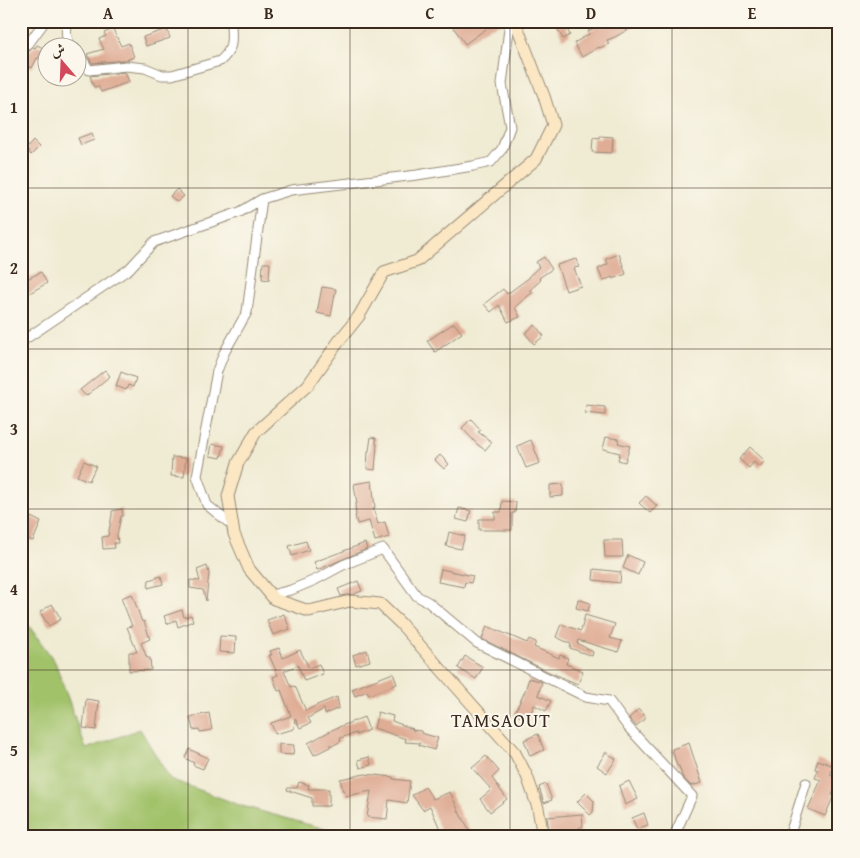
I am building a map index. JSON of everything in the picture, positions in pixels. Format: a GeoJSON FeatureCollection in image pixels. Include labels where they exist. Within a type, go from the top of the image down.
{"type":"FeatureCollection","features":[{"type":"Feature","properties":{"kind":"main road"},"geometry":{"type":"LineString","coordinates":[[515,21],[554,126],[536,159],[417,261],[384,272],[359,316],[308,385],[256,432],[238,463],[228,496],[234,534],[250,569],[274,599],[309,611],[350,601],[380,604],[400,623],[515,753],[527,776],[538,808],[543,837]]}},
{"type":"Feature","properties":{"kind":"street"},"geometry":{"type":"LineString","coordinates":[[21,51],[45,21]]}},
{"type":"Feature","properties":{"kind":"street"},"geometry":{"type":"LineString","coordinates":[[67,21],[67,38]]}},
{"type":"Feature","properties":{"kind":"street"},"geometry":{"type":"LineString","coordinates":[[88,68],[89,70],[126,66],[145,68],[162,75],[172,75],[220,61],[226,56],[231,47],[231,21]]}},
{"type":"Feature","properties":{"kind":"street"},"geometry":{"type":"LineString","coordinates":[[21,342],[129,269],[154,242],[240,212],[262,199],[291,190],[417,175],[491,162],[502,149],[510,127],[502,84],[510,21]]}},
{"type":"Feature","properties":{"kind":"street"},"geometry":{"type":"LineString","coordinates":[[233,526],[207,505],[197,476],[217,372],[224,353],[247,312],[262,199]]}},
{"type":"Feature","properties":{"kind":"street"},"geometry":{"type":"LineString","coordinates":[[271,595],[291,590],[315,580],[382,548],[417,596],[428,602],[477,643],[586,697],[609,700],[628,727],[692,796],[676,837]]}},
{"type":"Feature","properties":{"kind":"street"},"geometry":{"type":"LineString","coordinates":[[788,837],[806,783]]}},
{"type":"Feature","properties":{"kind":"green space"},"geometry":{"type":"Polygon","coordinates":[[[21,615],[55,662],[86,749],[140,729],[170,779],[242,806],[339,833],[341,837],[21,837],[21,615]]]}},
{"type":"Feature","properties":{"kind":"building"},"geometry":{"type":"Polygon","coordinates":[[[449,21],[504,21],[486,29],[465,44],[449,21]]]}},
{"type":"Feature","properties":{"kind":"building"},"geometry":{"type":"Polygon","coordinates":[[[616,21],[643,21],[607,40],[609,44],[599,47],[582,57],[574,43],[589,34],[588,31],[616,21]]]}},
{"type":"Feature","properties":{"kind":"building"},"geometry":{"type":"Polygon","coordinates":[[[564,22],[570,35],[563,39],[556,26],[564,22]]]}},
{"type":"Feature","properties":{"kind":"building"},"geometry":{"type":"Polygon","coordinates":[[[113,29],[121,46],[129,43],[134,57],[126,60],[92,63],[88,54],[104,49],[99,39],[106,36],[104,33],[113,29]]]}},
{"type":"Feature","properties":{"kind":"building"},"geometry":{"type":"Polygon","coordinates":[[[167,29],[170,38],[146,46],[143,37],[167,29]]]}},
{"type":"Feature","properties":{"kind":"building"},"geometry":{"type":"Polygon","coordinates":[[[38,46],[38,59],[32,68],[21,63],[21,57],[38,46]]]}},
{"type":"Feature","properties":{"kind":"building"},"geometry":{"type":"Polygon","coordinates":[[[125,72],[129,82],[101,92],[98,86],[94,87],[90,76],[125,72]]]}},
{"type":"Feature","properties":{"kind":"building"},"geometry":{"type":"Polygon","coordinates":[[[92,133],[94,140],[81,145],[78,138],[92,133]]]}},
{"type":"Feature","properties":{"kind":"building"},"geometry":{"type":"Polygon","coordinates":[[[600,136],[613,137],[612,153],[592,152],[593,138],[600,139],[600,136]]]}},
{"type":"Feature","properties":{"kind":"building"},"geometry":{"type":"Polygon","coordinates":[[[33,141],[39,147],[31,155],[26,149],[33,141]]]}},
{"type":"Feature","properties":{"kind":"building"},"geometry":{"type":"Polygon","coordinates":[[[177,189],[184,196],[177,202],[170,196],[177,189]]]}},
{"type":"Feature","properties":{"kind":"building"},"geometry":{"type":"Polygon","coordinates":[[[619,254],[626,274],[603,281],[598,269],[608,264],[606,259],[619,254]]]}},
{"type":"Feature","properties":{"kind":"building"},"geometry":{"type":"Polygon","coordinates":[[[544,257],[552,269],[539,278],[541,280],[530,290],[533,292],[515,307],[520,317],[508,322],[499,305],[491,312],[484,304],[503,289],[507,294],[530,277],[539,267],[536,262],[544,257]]]}},
{"type":"Feature","properties":{"kind":"building"},"geometry":{"type":"Polygon","coordinates":[[[576,259],[579,267],[574,268],[581,286],[566,291],[557,265],[576,259]]]}},
{"type":"Feature","properties":{"kind":"building"},"geometry":{"type":"Polygon","coordinates":[[[263,263],[270,263],[269,280],[262,279],[263,263]]]}},
{"type":"Feature","properties":{"kind":"building"},"geometry":{"type":"Polygon","coordinates":[[[41,272],[47,283],[21,298],[21,282],[41,272]]]}},
{"type":"Feature","properties":{"kind":"building"},"geometry":{"type":"Polygon","coordinates":[[[322,287],[336,289],[331,316],[317,313],[322,287]]]}},
{"type":"Feature","properties":{"kind":"building"},"geometry":{"type":"Polygon","coordinates":[[[454,323],[462,333],[435,352],[427,341],[454,323]]]}},
{"type":"Feature","properties":{"kind":"building"},"geometry":{"type":"Polygon","coordinates":[[[535,325],[544,336],[534,344],[525,333],[535,325]]]}},
{"type":"Feature","properties":{"kind":"building"},"geometry":{"type":"Polygon","coordinates":[[[105,370],[110,376],[86,396],[80,390],[105,370]]]}},
{"type":"Feature","properties":{"kind":"building"},"geometry":{"type":"Polygon","coordinates":[[[121,372],[136,378],[133,387],[128,385],[126,390],[116,386],[121,372]]]}},
{"type":"Feature","properties":{"kind":"building"},"geometry":{"type":"Polygon","coordinates":[[[586,405],[605,407],[605,415],[585,413],[586,405]]]}},
{"type":"Feature","properties":{"kind":"building"},"geometry":{"type":"Polygon","coordinates":[[[471,419],[481,430],[478,432],[492,442],[485,450],[462,428],[471,419]]]}},
{"type":"Feature","properties":{"kind":"building"},"geometry":{"type":"Polygon","coordinates":[[[371,437],[376,438],[377,444],[375,470],[367,469],[371,437]]]}},
{"type":"Feature","properties":{"kind":"building"},"geometry":{"type":"Polygon","coordinates":[[[606,437],[619,439],[618,443],[630,446],[625,462],[618,460],[620,453],[603,449],[606,437]]]}},
{"type":"Feature","properties":{"kind":"building"},"geometry":{"type":"Polygon","coordinates":[[[531,440],[540,463],[526,468],[517,446],[531,440]]]}},
{"type":"Feature","properties":{"kind":"building"},"geometry":{"type":"Polygon","coordinates":[[[212,444],[224,446],[221,458],[210,456],[212,444]]]}},
{"type":"Feature","properties":{"kind":"building"},"geometry":{"type":"Polygon","coordinates":[[[750,447],[765,461],[759,467],[754,462],[749,468],[739,459],[750,447]]]}},
{"type":"Feature","properties":{"kind":"building"},"geometry":{"type":"Polygon","coordinates":[[[440,455],[449,464],[444,469],[435,460],[440,455]]]}},
{"type":"Feature","properties":{"kind":"building"},"geometry":{"type":"Polygon","coordinates":[[[172,457],[186,458],[184,477],[171,476],[172,457]]]}},
{"type":"Feature","properties":{"kind":"building"},"geometry":{"type":"Polygon","coordinates":[[[84,461],[96,466],[89,481],[77,476],[84,461]]]}},
{"type":"Feature","properties":{"kind":"building"},"geometry":{"type":"Polygon","coordinates":[[[372,481],[375,508],[373,508],[378,524],[385,522],[389,537],[375,541],[369,521],[357,524],[355,516],[355,504],[357,504],[354,484],[372,481]]]}},
{"type":"Feature","properties":{"kind":"building"},"geometry":{"type":"Polygon","coordinates":[[[563,484],[563,496],[550,497],[550,485],[563,484]]]}},
{"type":"Feature","properties":{"kind":"building"},"geometry":{"type":"Polygon","coordinates":[[[646,496],[657,506],[650,513],[639,503],[646,496]]]}},
{"type":"Feature","properties":{"kind":"building"},"geometry":{"type":"Polygon","coordinates":[[[502,501],[516,502],[515,513],[512,513],[512,530],[479,530],[479,519],[495,519],[495,512],[501,512],[502,501]]]}},
{"type":"Feature","properties":{"kind":"building"},"geometry":{"type":"Polygon","coordinates":[[[459,508],[471,511],[468,522],[456,519],[459,508]]]}},
{"type":"Feature","properties":{"kind":"building"},"geometry":{"type":"Polygon","coordinates":[[[122,509],[123,516],[121,516],[117,535],[118,543],[114,543],[115,548],[103,549],[102,537],[108,536],[112,511],[122,509]]]}},
{"type":"Feature","properties":{"kind":"building"},"geometry":{"type":"Polygon","coordinates":[[[31,517],[41,522],[33,541],[22,537],[31,517]]]}},
{"type":"Feature","properties":{"kind":"building"},"geometry":{"type":"Polygon","coordinates":[[[449,532],[465,536],[461,549],[446,546],[449,532]]]}},
{"type":"Feature","properties":{"kind":"building"},"geometry":{"type":"Polygon","coordinates":[[[604,540],[622,540],[623,557],[605,557],[604,540]]]}},
{"type":"Feature","properties":{"kind":"building"},"geometry":{"type":"Polygon","coordinates":[[[306,541],[309,550],[292,556],[289,546],[306,541]]]}},
{"type":"Feature","properties":{"kind":"building"},"geometry":{"type":"Polygon","coordinates":[[[365,543],[367,549],[317,570],[314,562],[365,543]]]}},
{"type":"Feature","properties":{"kind":"building"},"geometry":{"type":"Polygon","coordinates":[[[628,555],[643,562],[638,575],[623,568],[628,555]]]}},
{"type":"Feature","properties":{"kind":"building"},"geometry":{"type":"Polygon","coordinates":[[[207,566],[209,573],[206,601],[203,590],[190,588],[190,580],[200,581],[197,570],[207,566]]]}},
{"type":"Feature","properties":{"kind":"building"},"geometry":{"type":"Polygon","coordinates":[[[441,569],[473,576],[471,583],[465,582],[464,587],[438,582],[441,569]]]}},
{"type":"Feature","properties":{"kind":"building"},"geometry":{"type":"Polygon","coordinates":[[[594,569],[621,572],[620,583],[593,580],[594,569]]]}},
{"type":"Feature","properties":{"kind":"building"},"geometry":{"type":"Polygon","coordinates":[[[161,576],[163,584],[148,588],[149,580],[161,576]]]}},
{"type":"Feature","properties":{"kind":"building"},"geometry":{"type":"Polygon","coordinates":[[[358,581],[362,591],[341,596],[338,589],[358,581]]]}},
{"type":"Feature","properties":{"kind":"building"},"geometry":{"type":"Polygon","coordinates":[[[132,594],[150,639],[141,643],[147,658],[150,658],[151,670],[129,671],[129,652],[137,652],[127,627],[132,626],[121,598],[132,594]]]}},
{"type":"Feature","properties":{"kind":"building"},"geometry":{"type":"Polygon","coordinates":[[[578,599],[590,603],[588,611],[576,608],[578,599]]]}},
{"type":"Feature","properties":{"kind":"building"},"geometry":{"type":"Polygon","coordinates":[[[52,604],[61,619],[49,626],[40,612],[52,604]]]}},
{"type":"Feature","properties":{"kind":"building"},"geometry":{"type":"Polygon","coordinates":[[[182,610],[184,617],[191,615],[193,621],[178,627],[176,620],[167,624],[164,616],[182,610]]]}},
{"type":"Feature","properties":{"kind":"building"},"geometry":{"type":"Polygon","coordinates":[[[284,614],[290,629],[273,635],[267,620],[284,614]]]}},
{"type":"Feature","properties":{"kind":"building"},"geometry":{"type":"Polygon","coordinates":[[[585,615],[615,624],[610,638],[622,641],[618,652],[578,640],[577,643],[593,652],[592,656],[570,648],[571,644],[556,637],[561,624],[581,631],[585,615]]]}},
{"type":"Feature","properties":{"kind":"building"},"geometry":{"type":"Polygon","coordinates":[[[487,626],[527,643],[529,639],[536,642],[534,647],[559,658],[560,655],[568,658],[566,664],[583,671],[578,684],[482,639],[487,626]]]}},
{"type":"Feature","properties":{"kind":"building"},"geometry":{"type":"Polygon","coordinates":[[[220,636],[236,637],[235,653],[219,652],[220,636]]]}},
{"type":"Feature","properties":{"kind":"building"},"geometry":{"type":"Polygon","coordinates":[[[279,648],[283,658],[300,650],[309,668],[319,664],[323,674],[304,681],[298,665],[284,671],[291,687],[295,686],[306,711],[337,697],[339,708],[325,714],[324,709],[308,718],[311,723],[300,728],[295,718],[294,729],[275,734],[271,723],[291,716],[281,690],[278,691],[273,677],[278,675],[269,655],[272,655],[270,651],[279,648]]]}},
{"type":"Feature","properties":{"kind":"building"},"geometry":{"type":"Polygon","coordinates":[[[367,650],[370,661],[356,665],[353,655],[367,650]]]}},
{"type":"Feature","properties":{"kind":"building"},"geometry":{"type":"Polygon","coordinates":[[[465,656],[483,667],[476,679],[458,668],[465,656]]]}},
{"type":"Feature","properties":{"kind":"building"},"geometry":{"type":"Polygon","coordinates":[[[393,673],[397,684],[369,695],[367,691],[355,696],[352,689],[393,673]]]}},
{"type":"Feature","properties":{"kind":"building"},"geometry":{"type":"Polygon","coordinates":[[[529,678],[542,682],[538,695],[551,701],[546,711],[534,705],[528,720],[514,714],[529,678]]]}},
{"type":"Feature","properties":{"kind":"building"},"geometry":{"type":"Polygon","coordinates":[[[86,699],[99,701],[96,730],[83,728],[86,699]]]}},
{"type":"Feature","properties":{"kind":"building"},"geometry":{"type":"Polygon","coordinates":[[[639,709],[646,718],[636,726],[629,718],[639,709]]]}},
{"type":"Feature","properties":{"kind":"building"},"geometry":{"type":"Polygon","coordinates":[[[378,712],[393,716],[392,721],[412,730],[421,731],[421,733],[438,738],[434,750],[419,745],[420,743],[405,742],[406,739],[374,728],[378,712]]]}},
{"type":"Feature","properties":{"kind":"building"},"geometry":{"type":"Polygon","coordinates":[[[209,713],[212,730],[200,732],[199,729],[193,730],[190,717],[209,713]]]}},
{"type":"Feature","properties":{"kind":"building"},"geometry":{"type":"Polygon","coordinates":[[[364,717],[369,730],[340,738],[341,741],[330,745],[330,747],[314,755],[308,743],[334,729],[364,717]]]}},
{"type":"Feature","properties":{"kind":"building"},"geometry":{"type":"Polygon","coordinates":[[[538,734],[544,750],[530,756],[524,740],[538,734]]]}},
{"type":"Feature","properties":{"kind":"building"},"geometry":{"type":"Polygon","coordinates":[[[689,743],[702,783],[691,786],[682,776],[672,749],[689,743]]]}},
{"type":"Feature","properties":{"kind":"building"},"geometry":{"type":"Polygon","coordinates":[[[279,744],[294,745],[293,755],[279,754],[279,744]]]}},
{"type":"Feature","properties":{"kind":"building"},"geometry":{"type":"Polygon","coordinates":[[[189,749],[208,758],[203,769],[193,765],[194,763],[185,758],[189,749]]]}},
{"type":"Feature","properties":{"kind":"building"},"geometry":{"type":"Polygon","coordinates":[[[606,752],[616,759],[607,773],[597,766],[606,752]]]}},
{"type":"Feature","properties":{"kind":"building"},"geometry":{"type":"Polygon","coordinates":[[[486,756],[499,771],[492,778],[507,799],[490,812],[480,799],[491,790],[472,768],[486,756]]]}},
{"type":"Feature","properties":{"kind":"building"},"geometry":{"type":"Polygon","coordinates":[[[369,757],[371,765],[360,768],[358,760],[369,757]]]}},
{"type":"Feature","properties":{"kind":"building"},"geometry":{"type":"Polygon","coordinates":[[[818,760],[834,766],[830,775],[839,779],[825,816],[808,809],[821,780],[815,778],[818,770],[815,769],[818,760]]]}},
{"type":"Feature","properties":{"kind":"building"},"geometry":{"type":"Polygon","coordinates":[[[365,774],[410,781],[407,803],[389,800],[387,819],[367,817],[371,791],[346,796],[340,779],[365,774]]]}},
{"type":"Feature","properties":{"kind":"building"},"geometry":{"type":"Polygon","coordinates":[[[629,781],[638,799],[625,805],[619,786],[629,781]]]}},
{"type":"Feature","properties":{"kind":"building"},"geometry":{"type":"Polygon","coordinates":[[[299,782],[309,785],[308,789],[329,789],[329,806],[312,806],[312,798],[287,790],[288,788],[297,788],[299,782]]]}},
{"type":"Feature","properties":{"kind":"building"},"geometry":{"type":"Polygon","coordinates":[[[546,784],[552,800],[544,803],[539,787],[546,784]]]}},
{"type":"Feature","properties":{"kind":"building"},"geometry":{"type":"Polygon","coordinates":[[[425,787],[433,799],[450,792],[473,837],[426,837],[440,829],[430,806],[423,810],[412,795],[425,787]]]}},
{"type":"Feature","properties":{"kind":"building"},"geometry":{"type":"Polygon","coordinates":[[[586,793],[594,801],[593,812],[590,815],[577,802],[586,793]]]}},
{"type":"Feature","properties":{"kind":"building"},"geometry":{"type":"Polygon","coordinates":[[[644,813],[648,825],[637,829],[632,818],[644,813]]]}},
{"type":"Feature","properties":{"kind":"building"},"geometry":{"type":"Polygon","coordinates":[[[582,814],[583,826],[579,828],[582,835],[550,837],[547,817],[582,814]]]}},
{"type":"Feature","properties":{"kind":"district","name":"TAMSAOUT"},"geometry":{"type":"Point","coordinates":[501,720]}}]}
